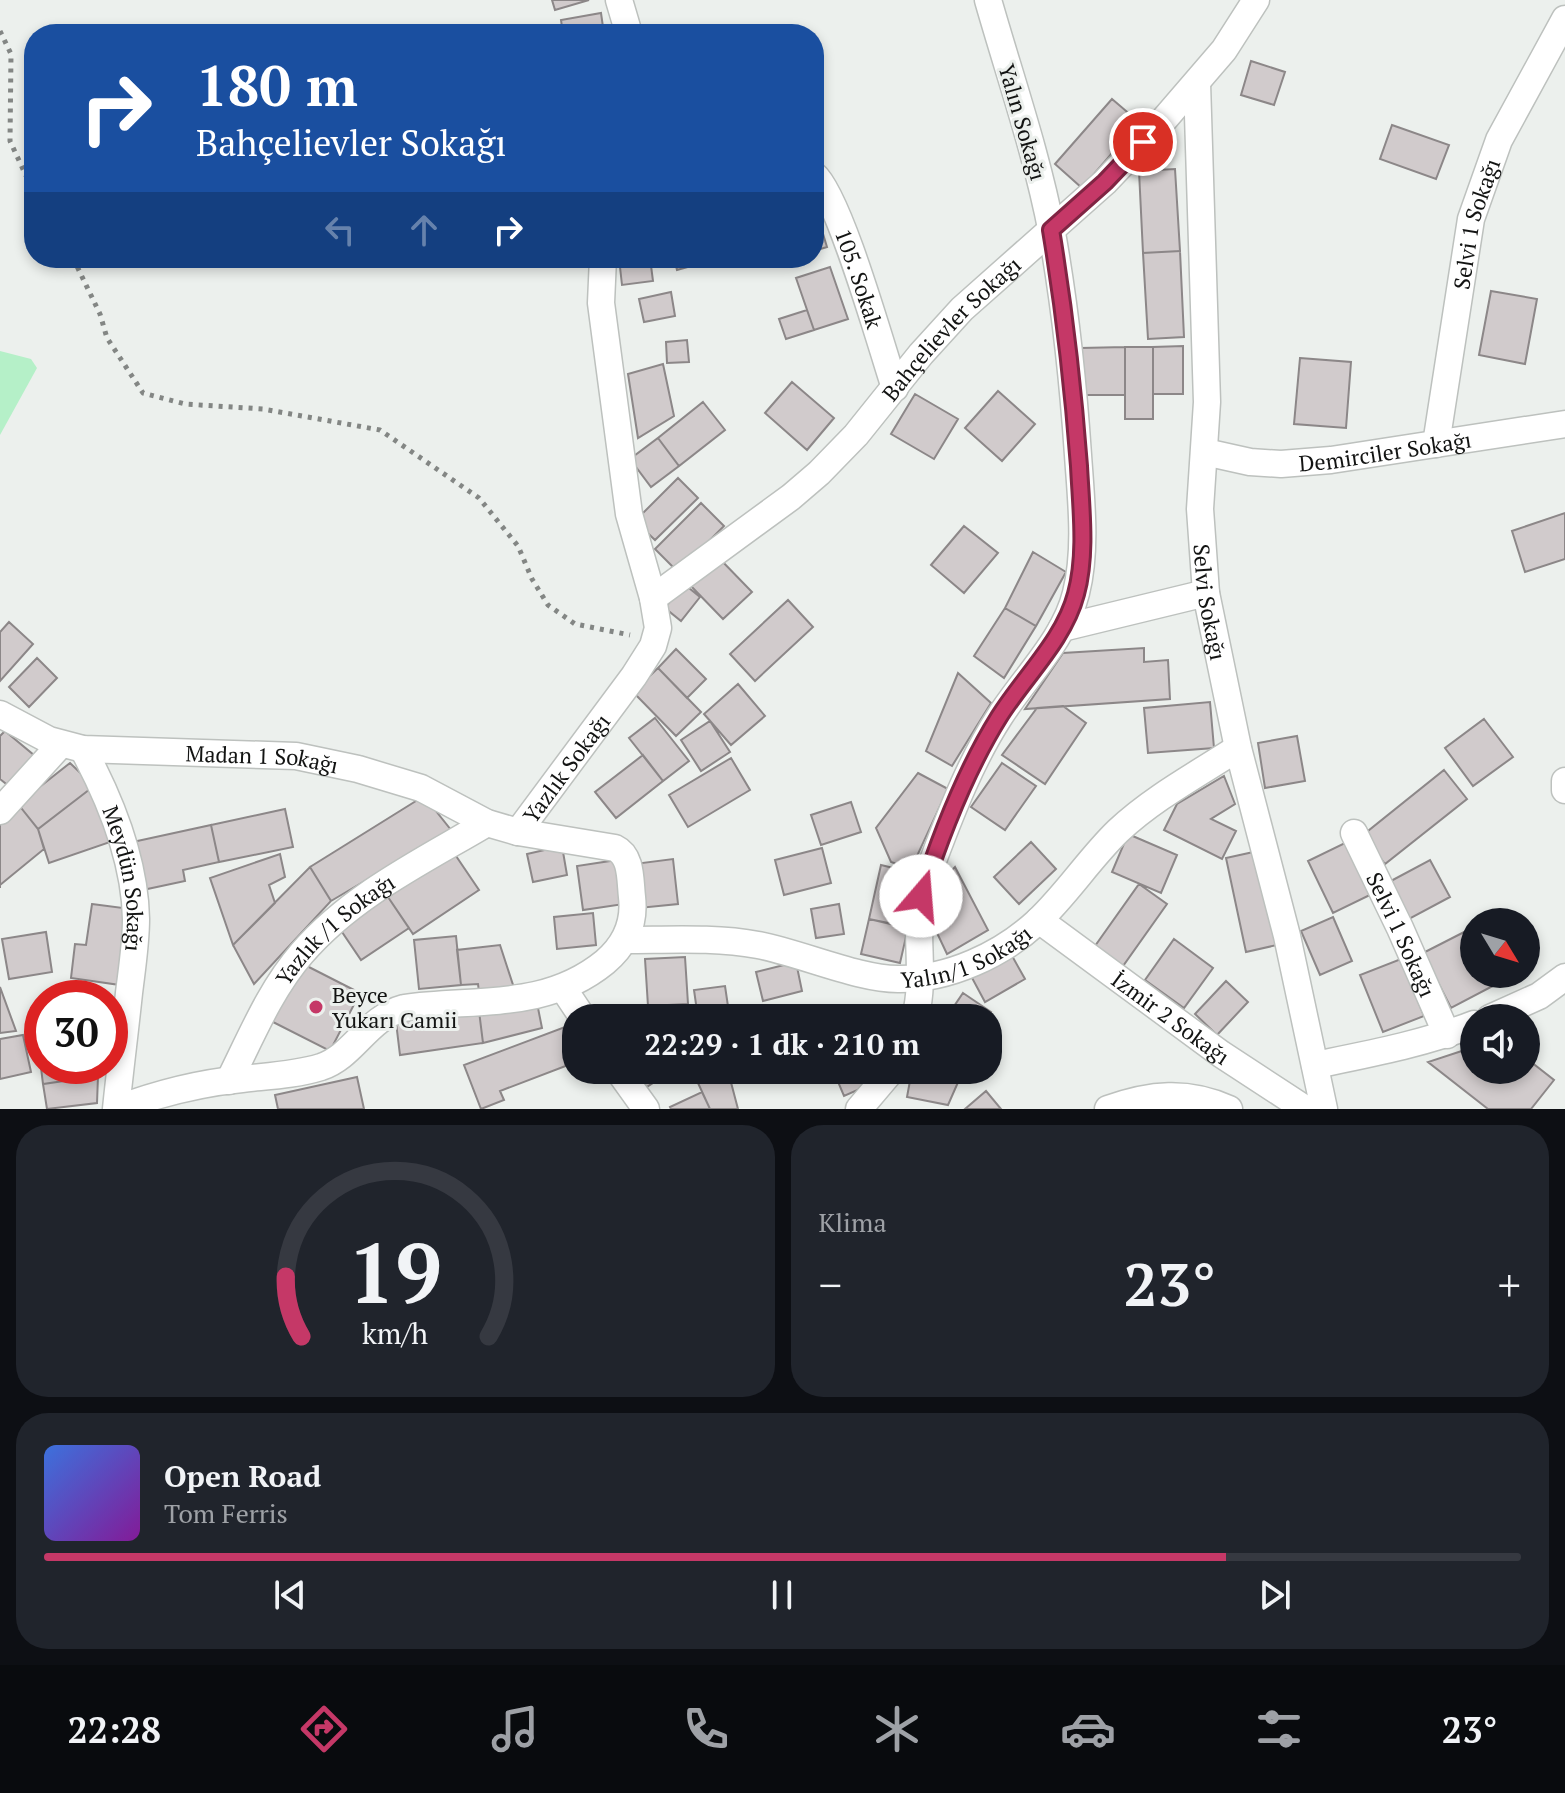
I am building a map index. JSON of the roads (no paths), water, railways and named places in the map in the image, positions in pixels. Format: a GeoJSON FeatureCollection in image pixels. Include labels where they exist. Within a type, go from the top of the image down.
{"type":"FeatureCollection","features":[{"type":"Feature","properties":{"kind":"street"},"geometry":{"type":"LineString","coordinates":[[619,0],[626,24]]}},
{"type":"Feature","properties":{"kind":"street","name":"Yalın Sokağı"},"geometry":{"type":"LineString","coordinates":[[917,1004],[921,978],[918,927],[921,896],[933,860],[976,760],[998,719],[1062,628],[1076,594],[1080,561],[1081,510],[1076,420],[1062,295],[1034,157],[988,0]]}},
{"type":"Feature","properties":{"kind":"street","name":"Bahçelievler Sokağı"},"geometry":{"type":"LineString","coordinates":[[653,598],[819,473],[856,435],[962,309],[1105,182],[1197,83],[1224,50],[1256,0]]}},
{"type":"Feature","properties":{"kind":"street","name":"Selvi 1 Sokağı"},"geometry":{"type":"LineString","coordinates":[[1436,444],[1471,219],[1499,140],[1565,19]]}},
{"type":"Feature","properties":{"kind":"street","name":"Selvi Sokağı"},"geometry":{"type":"LineString","coordinates":[[1197,83],[1206,346],[1205,452],[1200,509],[1206,593],[1238,748],[1287,936],[1324,1109]]}},
{"type":"Feature","properties":{"kind":"street","name":"105. Sokak"},"geometry":{"type":"LineString","coordinates":[[824,190],[867,300],[895,388]]}},
{"type":"Feature","properties":{"kind":"street","name":"Yazlık Sokağı"},"geometry":{"type":"LineString","coordinates":[[603,268],[601,303],[629,514],[653,598],[658,628],[653,646],[634,676],[518,832],[615,848],[623,852],[627,859],[633,904],[632,921],[625,940]]}},
{"type":"Feature","properties":{"kind":"street","name":"Demirciler Sokağı"},"geometry":{"type":"LineString","coordinates":[[1205,452],[1250,462],[1281,464],[1331,460],[1565,424]]}},
{"type":"Feature","properties":{"kind":"street"},"geometry":{"type":"LineString","coordinates":[[1062,628],[1206,593]]}},
{"type":"Feature","properties":{"kind":"street","name":"Madan 1 Sokağı"},"geometry":{"type":"LineString","coordinates":[[0,714],[72,747],[296,756],[402,781],[487,823],[518,832]]}},
{"type":"Feature","properties":{"kind":"street"},"geometry":{"type":"LineString","coordinates":[[0,811],[72,747]]}},
{"type":"Feature","properties":{"kind":"street","name":"Meydün Sokağı"},"geometry":{"type":"LineString","coordinates":[[72,747],[112,810],[134,896],[133,959],[117,1109]]}},
{"type":"Feature","properties":{"kind":"street","name":"Yalın/1 Sokağı"},"geometry":{"type":"LineString","coordinates":[[625,940],[756,945],[896,979],[921,978],[962,968],[1022,934],[1039,920],[1121,829],[1178,786],[1238,748]]}},
{"type":"Feature","properties":{"kind":"street"},"geometry":{"type":"LineString","coordinates":[[1565,781],[1565,790]]}},
{"type":"Feature","properties":{"kind":"street","name":"Yazlık /1 Sokağı"},"geometry":{"type":"LineString","coordinates":[[229,1081],[272,994],[301,953],[366,896],[487,823]]}},
{"type":"Feature","properties":{"kind":"street","name":"Selvi 1 Sokağı"},"geometry":{"type":"LineString","coordinates":[[1354,833],[1447,1035]]}},
{"type":"Feature","properties":{"kind":"street","name":"İzmir 2 Sokağı"},"geometry":{"type":"LineString","coordinates":[[1039,920],[1221,1054],[1305,1109]]}},
{"type":"Feature","properties":{"kind":"street"},"geometry":{"type":"LineString","coordinates":[[117,1109],[181,1090],[323,1066],[339,1057],[371,1025],[390,1012],[404,1008],[539,996],[563,988],[592,972],[625,940]]}},
{"type":"Feature","properties":{"kind":"street"},"geometry":{"type":"LineString","coordinates":[[1521,1004],[1539,996],[1565,977]]}},
{"type":"Feature","properties":{"kind":"street"},"geometry":{"type":"LineString","coordinates":[[563,988],[574,1004]]}},
{"type":"Feature","properties":{"kind":"street"},"geometry":{"type":"LineString","coordinates":[[1315,1065],[1395,1049],[1460,1030]]}},
{"type":"Feature","properties":{"kind":"street"},"geometry":{"type":"LineString","coordinates":[[628,1084],[646,1109]]}},
{"type":"Feature","properties":{"kind":"street"},"geometry":{"type":"LineString","coordinates":[[859,1109],[880,1084]]}},
{"type":"Feature","properties":{"kind":"street"},"geometry":{"type":"LineString","coordinates":[[1108,1109],[1132,1101],[1173,1095],[1213,1102],[1229,1109]]}},
{"type":"Feature","properties":{"kind":"place","name":"Beyce Yukarı Camii"},"geometry":{"type":"Point","coordinates":[316,1007]}}]}
